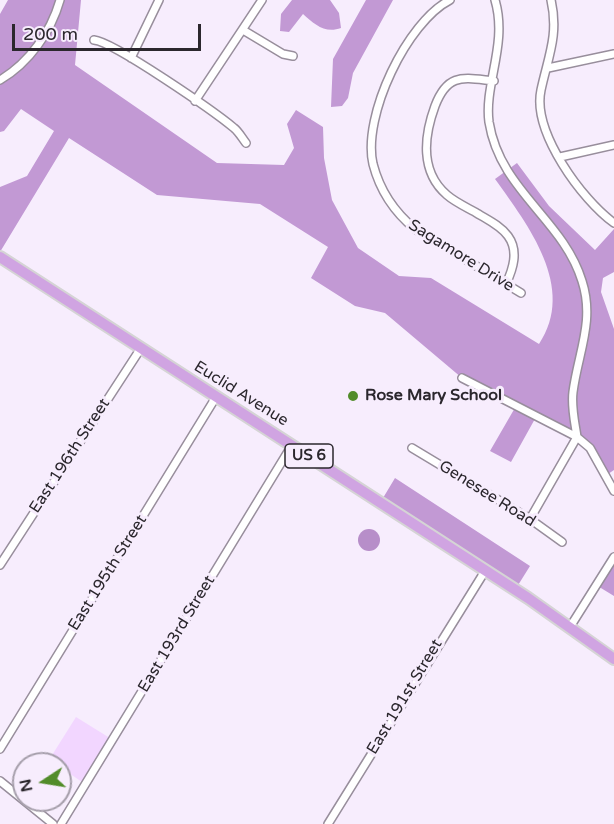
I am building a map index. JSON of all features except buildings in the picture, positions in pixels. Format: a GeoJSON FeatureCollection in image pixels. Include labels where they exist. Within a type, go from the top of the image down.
{"type":"FeatureCollection","features":[{"type":"Feature","properties":{"kind":"main road","name":"Euclid Avenue"},"geometry":{"type":"LineString","coordinates":[[0,256],[570,627],[614,659]]}},
{"type":"Feature","properties":{"kind":"street"},"geometry":{"type":"LineString","coordinates":[[0,80],[13,72],[36,48],[47,32],[60,0]]}},
{"type":"Feature","properties":{"kind":"street"},"geometry":{"type":"LineString","coordinates":[[130,58],[159,0]]}},
{"type":"Feature","properties":{"kind":"street"},"geometry":{"type":"LineString","coordinates":[[195,102],[262,0]]}},
{"type":"Feature","properties":{"kind":"street","name":"Sagamore Drive"},"geometry":{"type":"LineString","coordinates":[[450,0],[438,6],[423,21],[406,45],[385,88],[373,131],[373,162],[382,190],[403,219],[414,229],[521,293]]}},
{"type":"Feature","properties":{"kind":"street"},"geometry":{"type":"LineString","coordinates":[[495,0],[498,56],[489,120],[497,154],[506,171],[570,255],[585,292],[587,332],[573,391],[577,437],[530,519]]}},
{"type":"Feature","properties":{"kind":"street"},"geometry":{"type":"LineString","coordinates":[[551,0],[555,15],[554,38],[541,92],[540,108],[547,136],[592,203],[614,223]]}},
{"type":"Feature","properties":{"kind":"street"},"geometry":{"type":"LineString","coordinates":[[243,30],[283,54],[293,56]]}},
{"type":"Feature","properties":{"kind":"street"},"geometry":{"type":"LineString","coordinates":[[94,40],[102,41],[130,58],[236,129],[246,143]]}},
{"type":"Feature","properties":{"kind":"street"},"geometry":{"type":"LineString","coordinates":[[548,68],[614,54]]}},
{"type":"Feature","properties":{"kind":"street"},"geometry":{"type":"LineString","coordinates":[[494,81],[467,76],[447,86],[436,104],[425,139],[430,167],[448,196],[500,227],[509,237],[514,257],[506,284]]}},
{"type":"Feature","properties":{"kind":"street"},"geometry":{"type":"LineString","coordinates":[[560,157],[614,145]]}},
{"type":"Feature","properties":{"kind":"street","name":"East 196th Street"},"geometry":{"type":"LineString","coordinates":[[0,565],[141,348]]}},
{"type":"Feature","properties":{"kind":"street"},"geometry":{"type":"LineString","coordinates":[[462,378],[577,437],[590,448],[614,491]]}},
{"type":"Feature","properties":{"kind":"street","name":"East 195th Street"},"geometry":{"type":"LineString","coordinates":[[0,749],[216,397]]}},
{"type":"Feature","properties":{"kind":"street","name":"East 193rd Street"},"geometry":{"type":"LineString","coordinates":[[61,824],[292,445]]}},
{"type":"Feature","properties":{"kind":"street","name":"Genesee Road"},"geometry":{"type":"LineString","coordinates":[[412,448],[530,519],[562,542]]}},
{"type":"Feature","properties":{"kind":"street"},"geometry":{"type":"LineString","coordinates":[[570,627],[614,557]]}},
{"type":"Feature","properties":{"kind":"street","name":"East 191st Street"},"geometry":{"type":"LineString","coordinates":[[328,824],[485,572]]}},
{"type":"Feature","properties":{"kind":"street"},"geometry":{"type":"LineString","coordinates":[[0,781],[53,824]]}},
{"type":"Feature","properties":{"kind":"shaded area"},"geometry":{"type":"Polygon","coordinates":[[[8,0],[81,0],[75,65],[217,163],[284,165],[294,148],[287,124],[296,110],[323,127],[324,158],[332,200],[358,248],[399,276],[431,278],[539,344],[549,323],[553,301],[550,279],[544,258],[533,237],[495,179],[517,163],[549,206],[595,250],[614,229],[614,272],[603,278],[601,292],[614,329],[614,470],[605,476],[590,448],[536,417],[511,462],[490,451],[516,406],[462,378],[385,313],[355,306],[311,278],[328,247],[260,204],[157,195],[69,138],[0,252],[0,187],[27,176],[54,131],[21,109],[4,131],[0,132],[0,14],[8,0]]]}},
{"type":"Feature","properties":{"kind":"shaded area"},"geometry":{"type":"Polygon","coordinates":[[[292,0],[330,0],[339,13],[341,28],[325,29],[303,14],[289,32],[280,31],[281,14],[292,0]]]}},
{"type":"Feature","properties":{"kind":"shaded area"},"geometry":{"type":"Polygon","coordinates":[[[366,0],[393,0],[353,73],[348,98],[342,106],[331,107],[333,59],[366,0]]]}},
{"type":"Feature","properties":{"kind":"shaded area"},"geometry":{"type":"Polygon","coordinates":[[[395,478],[530,566],[515,590],[380,503],[395,478]]]}},
{"type":"Feature","properties":{"kind":"shaded area"},"geometry":{"type":"Polygon","coordinates":[[[369,529],[377,532],[380,540],[377,548],[369,551],[361,548],[358,540],[361,532],[369,529]]]}},
{"type":"Feature","properties":{"kind":"shaded area"},"geometry":{"type":"Polygon","coordinates":[[[614,557],[614,596],[596,585],[614,557]]]}},
{"type":"Feature","properties":{"kind":"shaded area"},"geometry":{"type":"Polygon","coordinates":[[[76,717],[113,740],[85,784],[72,775],[72,752],[54,752],[76,717]]]}},
{"type":"Feature","properties":{"kind":"place","name":"Rose Mary School"},"geometry":{"type":"Point","coordinates":[353,396]}}]}
